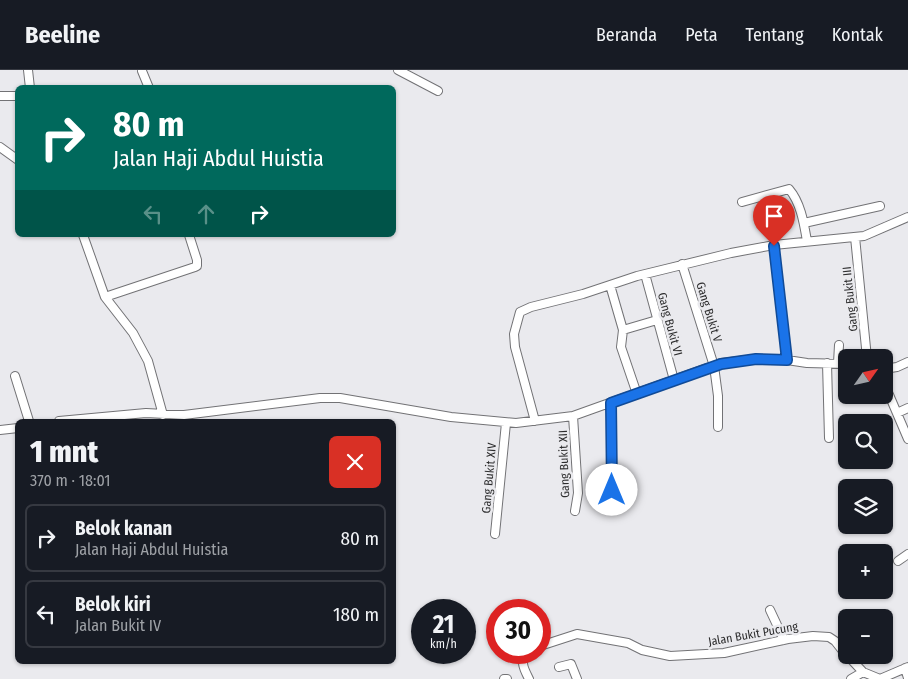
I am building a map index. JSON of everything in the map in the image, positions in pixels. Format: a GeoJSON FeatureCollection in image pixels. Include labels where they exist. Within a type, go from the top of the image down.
{"type":"FeatureCollection","features":[{"type":"Feature","properties":{"kind":"street"},"geometry":{"type":"LineString","coordinates":[[28,70],[30,85]]}},
{"type":"Feature","properties":{"kind":"street"},"geometry":{"type":"LineString","coordinates":[[398,70],[438,91]]}},
{"type":"Feature","properties":{"kind":"street"},"geometry":{"type":"LineString","coordinates":[[142,72],[148,85]]}},
{"type":"Feature","properties":{"kind":"street"},"geometry":{"type":"LineString","coordinates":[[0,96],[15,96]]}},
{"type":"Feature","properties":{"kind":"street"},"geometry":{"type":"LineString","coordinates":[[0,147],[15,158]]}},
{"type":"Feature","properties":{"kind":"street"},"geometry":{"type":"LineString","coordinates":[[742,202],[789,189],[794,195],[804,223],[807,241]]}},
{"type":"Feature","properties":{"kind":"street"},"geometry":{"type":"LineString","coordinates":[[804,223],[880,206]]}},
{"type":"Feature","properties":{"kind":"street"},"geometry":{"type":"LineString","coordinates":[[535,421],[515,347],[514,334],[520,312],[531,307],[583,294],[682,264],[774,246],[864,236],[908,217]]}},
{"type":"Feature","properties":{"kind":"street"},"geometry":{"type":"LineString","coordinates":[[84,237],[105,297],[133,332],[148,362],[163,415]]}},
{"type":"Feature","properties":{"kind":"street"},"geometry":{"type":"LineString","coordinates":[[105,297],[197,266],[190,237]]}},
{"type":"Feature","properties":{"kind":"street","name":"Gang Bukit III"},"geometry":{"type":"LineString","coordinates":[[855,237],[866,349]]}},
{"type":"Feature","properties":{"kind":"street"},"geometry":{"type":"LineString","coordinates":[[774,246],[787,360]]}},
{"type":"Feature","properties":{"kind":"street","name":"Gang Bukit V"},"geometry":{"type":"LineString","coordinates":[[682,264],[714,366],[718,396],[718,427]]}},
{"type":"Feature","properties":{"kind":"street","name":"Gang Bukit VI"},"geometry":{"type":"LineString","coordinates":[[645,274],[674,380]]}},
{"type":"Feature","properties":{"kind":"street"},"geometry":{"type":"LineString","coordinates":[[610,285],[622,330],[621,347],[637,394]]}},
{"type":"Feature","properties":{"kind":"street"},"geometry":{"type":"LineString","coordinates":[[622,330],[657,320]]}},
{"type":"Feature","properties":{"kind":"street"},"geometry":{"type":"LineString","coordinates":[[839,345],[840,349]]}},
{"type":"Feature","properties":{"kind":"street"},"geometry":{"type":"LineString","coordinates":[[84,419],[146,414],[184,414],[320,398],[340,398],[451,417],[506,423],[535,421],[573,416],[714,366],[738,360],[787,360],[807,363],[838,364]]}},
{"type":"Feature","properties":{"kind":"street"},"geometry":{"type":"LineString","coordinates":[[893,368],[908,362]]}},
{"type":"Feature","properties":{"kind":"street"},"geometry":{"type":"LineString","coordinates":[[827,363],[829,438]]}},
{"type":"Feature","properties":{"kind":"street"},"geometry":{"type":"LineString","coordinates":[[15,376],[28,419]]}},
{"type":"Feature","properties":{"kind":"street"},"geometry":{"type":"LineString","coordinates":[[611,403],[612,490]]}},
{"type":"Feature","properties":{"kind":"street"},"geometry":{"type":"LineString","coordinates":[[893,404],[908,439]]}},
{"type":"Feature","properties":{"kind":"street"},"geometry":{"type":"LineString","coordinates":[[897,413],[908,408]]}},
{"type":"Feature","properties":{"kind":"street","name":"Gang Bukit XII"},"geometry":{"type":"LineString","coordinates":[[573,416],[578,493],[575,511]]}},
{"type":"Feature","properties":{"kind":"street","name":"Gang Bukit XIV"},"geometry":{"type":"LineString","coordinates":[[495,534],[506,423]]}},
{"type":"Feature","properties":{"kind":"street"},"geometry":{"type":"LineString","coordinates":[[0,430],[15,428]]}},
{"type":"Feature","properties":{"kind":"street"},"geometry":{"type":"LineString","coordinates":[[898,561],[908,554]]}},
{"type":"Feature","properties":{"kind":"street"},"geometry":{"type":"LineString","coordinates":[[770,610],[784,640]]}},
{"type":"Feature","properties":{"kind":"street","name":"Jalan Bukit Pucung"},"geometry":{"type":"LineString","coordinates":[[551,642],[577,634],[628,643],[642,650],[670,656],[724,653],[784,640],[814,636],[829,637],[838,646]]}},
{"type":"Feature","properties":{"kind":"street"},"geometry":{"type":"LineString","coordinates":[[522,664],[529,679]]}},
{"type":"Feature","properties":{"kind":"street"},"geometry":{"type":"LineString","coordinates":[[559,667],[571,664],[577,679]]}},
{"type":"Feature","properties":{"kind":"street","name":"Jalan Bukit Pucung"},"geometry":{"type":"LineString","coordinates":[[855,664],[863,672]]}},
{"type":"Feature","properties":{"kind":"street"},"geometry":{"type":"LineString","coordinates":[[852,679],[863,672],[880,679],[906,667],[908,678]]}},
{"type":"Feature","properties":{"kind":"route"},"geometry":{"type":"LineString","coordinates":[[612,490],[611,403],[721,364],[738,360],[787,360],[774,246]]}}]}
